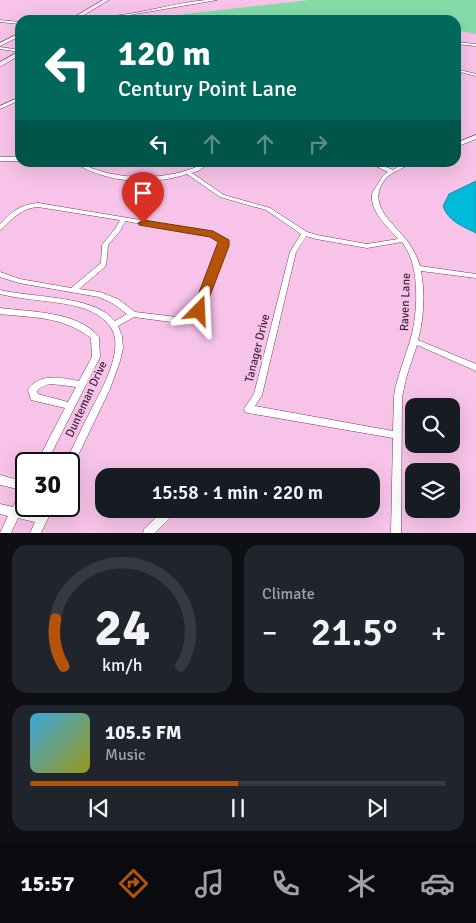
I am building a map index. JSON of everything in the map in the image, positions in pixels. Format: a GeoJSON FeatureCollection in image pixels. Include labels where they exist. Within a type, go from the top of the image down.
{"type":"FeatureCollection","features":[{"type":"Feature","properties":{"kind":"main road"},"geometry":{"type":"LineString","coordinates":[[84,15],[107,0]]}},
{"type":"Feature","properties":{"kind":"main road"},"geometry":{"type":"LineString","coordinates":[[85,15],[113,0]]}},
{"type":"Feature","properties":{"kind":"main road"},"geometry":{"type":"LineString","coordinates":[[0,61],[15,54]]}},
{"type":"Feature","properties":{"kind":"main road"},"geometry":{"type":"LineString","coordinates":[[0,65],[15,54]]}},
{"type":"Feature","properties":{"kind":"street"},"geometry":{"type":"LineString","coordinates":[[131,15],[204,0],[215,0]]}},
{"type":"Feature","properties":{"kind":"street"},"geometry":{"type":"LineString","coordinates":[[0,21],[15,22]]}},
{"type":"Feature","properties":{"kind":"street"},"geometry":{"type":"LineString","coordinates":[[0,46],[15,37]]}},
{"type":"Feature","properties":{"kind":"street"},"geometry":{"type":"LineString","coordinates":[[461,44],[476,45]]}},
{"type":"Feature","properties":{"kind":"street"},"geometry":{"type":"LineString","coordinates":[[0,46],[15,50]]}},
{"type":"Feature","properties":{"kind":"street"},"geometry":{"type":"LineString","coordinates":[[461,71],[476,75]]}},
{"type":"Feature","properties":{"kind":"street"},"geometry":{"type":"LineString","coordinates":[[0,108],[15,100]]}},
{"type":"Feature","properties":{"kind":"street"},"geometry":{"type":"LineString","coordinates":[[461,143],[476,136]]}},
{"type":"Feature","properties":{"kind":"street"},"geometry":{"type":"LineString","coordinates":[[0,159],[15,158]]}},
{"type":"Feature","properties":{"kind":"street"},"geometry":{"type":"LineString","coordinates":[[87,167],[100,173],[141,179],[165,178],[189,173],[200,167]]}},
{"type":"Feature","properties":{"kind":"street"},"geometry":{"type":"LineString","coordinates":[[381,167],[391,171]]}},
{"type":"Feature","properties":{"kind":"street","name":"Raven Lane"},"geometry":{"type":"LineString","coordinates":[[396,533],[396,435],[400,379],[414,341],[418,314],[418,268],[412,253],[383,218],[375,201],[376,187],[391,171],[400,167]]}},
{"type":"Feature","properties":{"kind":"street"},"geometry":{"type":"LineString","coordinates":[[189,173],[222,196],[268,209],[305,233],[324,239],[367,246],[403,240]]}},
{"type":"Feature","properties":{"kind":"street"},"geometry":{"type":"LineString","coordinates":[[0,228],[16,210],[30,205],[213,234],[223,240],[220,254],[199,311],[186,321],[133,314],[115,301],[100,295],[40,286],[1,276]]}},
{"type":"Feature","properties":{"kind":"street"},"geometry":{"type":"LineString","coordinates":[[73,290],[104,264],[105,245],[118,230],[122,220]]}},
{"type":"Feature","properties":{"kind":"street","name":"Tanager Drive"},"geometry":{"type":"LineString","coordinates":[[305,233],[293,252],[258,395],[248,409],[396,435]]}},
{"type":"Feature","properties":{"kind":"street"},"geometry":{"type":"LineString","coordinates":[[418,268],[476,276]]}},
{"type":"Feature","properties":{"kind":"street"},"geometry":{"type":"LineString","coordinates":[[0,292],[80,305],[95,310],[114,325],[133,314]]}},
{"type":"Feature","properties":{"kind":"street"},"geometry":{"type":"LineString","coordinates":[[40,315],[48,301]]}},
{"type":"Feature","properties":{"kind":"street"},"geometry":{"type":"LineString","coordinates":[[0,311],[61,318],[82,325],[95,337],[96,358],[46,452]]}},
{"type":"Feature","properties":{"kind":"street","name":"Dunteman Drive"},"geometry":{"type":"LineString","coordinates":[[75,452],[118,360],[120,344],[114,325]]}},
{"type":"Feature","properties":{"kind":"street"},"geometry":{"type":"LineString","coordinates":[[414,341],[476,368]]}},
{"type":"Feature","properties":{"kind":"street"},"geometry":{"type":"LineString","coordinates":[[70,406],[38,400],[34,397],[32,390],[36,385],[45,380],[82,385]]}},
{"type":"Feature","properties":{"kind":"street"},"geometry":{"type":"LineString","coordinates":[[0,480],[15,483]]}},
{"type":"Feature","properties":{"kind":"street"},"geometry":{"type":"LineString","coordinates":[[0,509],[15,513],[4,533]]}},
{"type":"Feature","properties":{"kind":"street"},"geometry":{"type":"LineString","coordinates":[[33,517],[42,519],[35,533]]}},
{"type":"Feature","properties":{"kind":"street"},"geometry":{"type":"LineString","coordinates":[[148,533],[163,518]]}},
{"type":"Feature","properties":{"kind":"green space"},"geometry":{"type":"Polygon","coordinates":[[[310,0],[476,0],[476,34],[461,31],[461,15],[181,15],[310,0]]]}},
{"type":"Feature","properties":{"kind":"water"},"geometry":{"type":"Polygon","coordinates":[[[476,181],[476,233],[448,216],[443,206],[449,194],[476,181]]]}},
{"type":"Feature","properties":{"kind":"route"},"geometry":{"type":"LineString","coordinates":[[143,223],[213,234],[223,240],[223,246],[199,311]]}}]}
